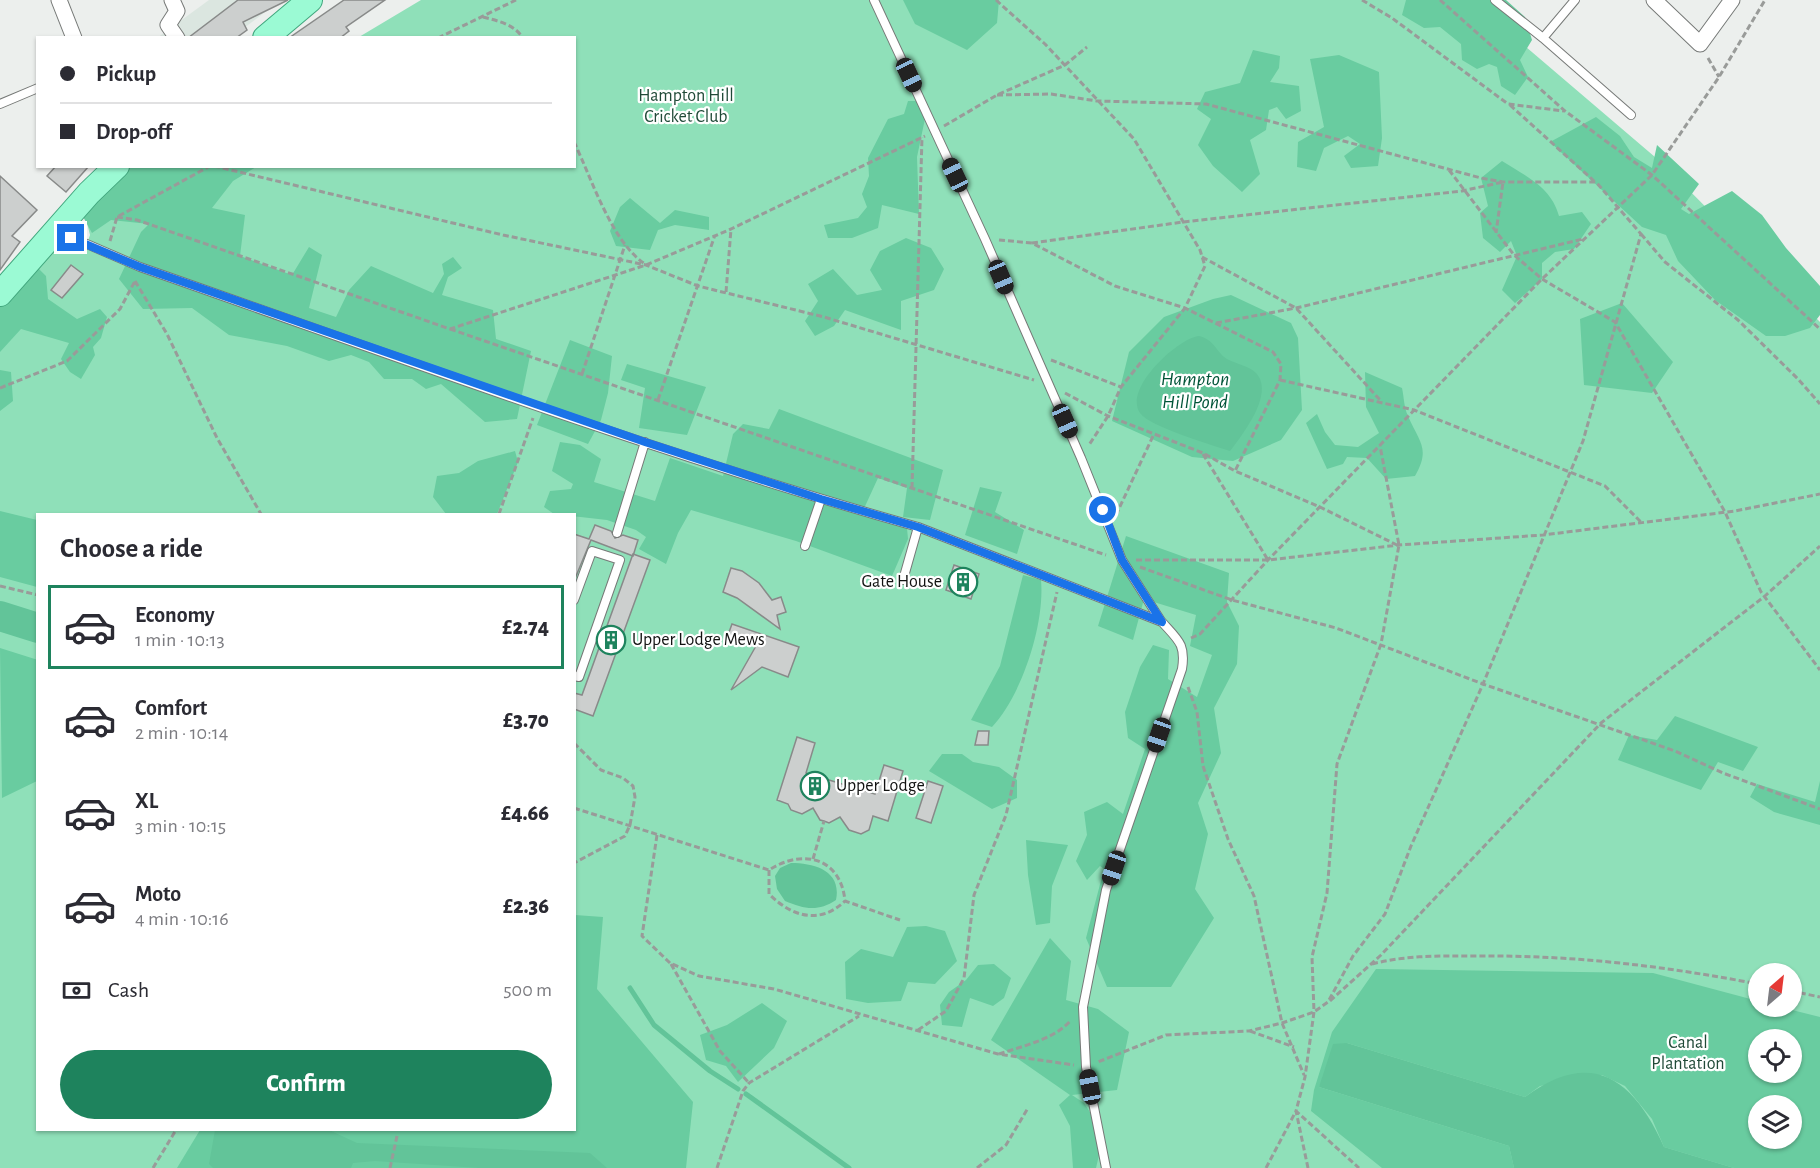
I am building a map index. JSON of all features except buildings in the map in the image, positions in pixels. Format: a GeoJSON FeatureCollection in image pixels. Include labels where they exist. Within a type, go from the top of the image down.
{"type":"FeatureCollection","features":[{"type":"Feature","properties":{"kind":"main road"},"geometry":{"type":"LineString","coordinates":[[267,36],[303,2]]}},
{"type":"Feature","properties":{"kind":"main road"},"geometry":{"type":"LineString","coordinates":[[3,286],[115,168]]}},
{"type":"Feature","properties":{"kind":"street"},"geometry":{"type":"LineString","coordinates":[[59,0],[73,36]]}},
{"type":"Feature","properties":{"kind":"street"},"geometry":{"type":"LineString","coordinates":[[172,0],[177,11],[168,25],[176,36]]}},
{"type":"Feature","properties":{"kind":"street"},"geometry":{"type":"LineString","coordinates":[[1654,0],[1700,44],[1732,0]]}},
{"type":"Feature","properties":{"kind":"lane"},"geometry":{"type":"LineString","coordinates":[[874,0],[985,239],[1081,458],[1122,560],[1162,622],[1180,642],[1185,653],[1182,669],[1106,890],[1083,1007],[1086,1067],[1106,1168]]}},
{"type":"Feature","properties":{"kind":"lane"},"geometry":{"type":"LineString","coordinates":[[1494,0],[1543,38],[1631,115]]}},
{"type":"Feature","properties":{"kind":"lane"},"geometry":{"type":"LineString","coordinates":[[1543,38],[1575,0]]}},
{"type":"Feature","properties":{"kind":"lane"},"geometry":{"type":"LineString","coordinates":[[0,104],[36,89]]}},
{"type":"Feature","properties":{"kind":"lane"},"geometry":{"type":"LineString","coordinates":[[57,231],[140,267],[537,405],[821,499],[918,527],[1162,622]]}},
{"type":"Feature","properties":{"kind":"lane"},"geometry":{"type":"LineString","coordinates":[[617,533],[645,442]]}},
{"type":"Feature","properties":{"kind":"lane"},"geometry":{"type":"LineString","coordinates":[[806,546],[821,499]]}},
{"type":"Feature","properties":{"kind":"lane"},"geometry":{"type":"LineString","coordinates":[[903,580],[918,527]]}},
{"type":"Feature","properties":{"kind":"lane"},"geometry":{"type":"LineString","coordinates":[[576,595],[592,551],[610,552],[620,560],[579,677],[576,676]]}},
{"type":"Feature","properties":{"kind":"path"},"geometry":{"type":"LineString","coordinates":[[442,36],[516,0]]}},
{"type":"Feature","properties":{"kind":"path"},"geometry":{"type":"LineString","coordinates":[[996,0],[1065,65],[1134,139],[1184,222],[1205,266],[1185,308],[1121,387],[1108,416],[1081,458]]}},
{"type":"Feature","properties":{"kind":"path"},"geometry":{"type":"LineString","coordinates":[[1362,0],[1392,18],[1508,104],[1596,182],[1665,262],[1738,320],[1820,404]]}},
{"type":"Feature","properties":{"kind":"path"},"geometry":{"type":"LineString","coordinates":[[1440,0],[1565,111],[1652,175],[1820,329]]}},
{"type":"Feature","properties":{"kind":"path"},"geometry":{"type":"LineString","coordinates":[[1180,642],[1200,634],[1268,560],[1542,279],[1652,175],[1719,77],[1765,0]]}},
{"type":"Feature","properties":{"kind":"path"},"geometry":{"type":"LineString","coordinates":[[482,16],[504,22],[522,36]]}},
{"type":"Feature","properties":{"kind":"path"},"geometry":{"type":"LineString","coordinates":[[1700,44],[1719,77]]}},
{"type":"Feature","properties":{"kind":"path"},"geometry":{"type":"LineString","coordinates":[[450,329],[646,265],[731,229],[935,131],[997,95],[1065,65],[1087,47]]}},
{"type":"Feature","properties":{"kind":"path"},"geometry":{"type":"LineString","coordinates":[[997,95],[1051,94],[1097,101],[1206,104],[1449,170],[1503,182]]}},
{"type":"Feature","properties":{"kind":"path"},"geometry":{"type":"LineString","coordinates":[[1508,104],[1565,111]]}},
{"type":"Feature","properties":{"kind":"path"},"geometry":{"type":"LineString","coordinates":[[912,488],[922,137]]}},
{"type":"Feature","properties":{"kind":"path"},"geometry":{"type":"LineString","coordinates":[[576,146],[625,244],[632,255],[646,265]]}},
{"type":"Feature","properties":{"kind":"path"},"geometry":{"type":"LineString","coordinates":[[107,251],[117,217],[208,168]]}},
{"type":"Feature","properties":{"kind":"path"},"geometry":{"type":"LineString","coordinates":[[220,168],[503,235],[646,265],[699,286],[824,317],[1048,384],[1108,416],[1203,453],[1235,471],[1320,507],[1399,545]]}},
{"type":"Feature","properties":{"kind":"path"},"geometry":{"type":"LineString","coordinates":[[1449,170],[1462,191],[1514,255],[1542,279],[1615,322],[1725,512],[1765,596],[1820,670]]}},
{"type":"Feature","properties":{"kind":"path"},"geometry":{"type":"LineString","coordinates":[[985,239],[1032,243],[1184,222],[1462,191],[1503,182],[1596,182]]}},
{"type":"Feature","properties":{"kind":"path"},"geometry":{"type":"LineString","coordinates":[[1496,234],[1503,182]]}},
{"type":"Feature","properties":{"kind":"path"},"geometry":{"type":"LineString","coordinates":[[117,217],[137,220],[1232,600],[1306,618],[1381,644],[1483,684],[1601,723],[1820,809]]}},
{"type":"Feature","properties":{"kind":"path"},"geometry":{"type":"LineString","coordinates":[[726,292],[731,229]]}},
{"type":"Feature","properties":{"kind":"path"},"geometry":{"type":"LineString","coordinates":[[1328,1002],[1353,956],[1385,914],[1411,846],[1483,684],[1583,441],[1641,234]]}},
{"type":"Feature","properties":{"kind":"path"},"geometry":{"type":"LineString","coordinates":[[658,400],[715,235]]}},
{"type":"Feature","properties":{"kind":"path"},"geometry":{"type":"LineString","coordinates":[[1214,323],[1296,309],[1585,238]]}},
{"type":"Feature","properties":{"kind":"path"},"geometry":{"type":"LineString","coordinates":[[1032,243],[1115,286],[1185,308],[1273,352],[1281,364],[1280,380],[1235,471]]}},
{"type":"Feature","properties":{"kind":"path"},"geometry":{"type":"LineString","coordinates":[[582,374],[625,244]]}},
{"type":"Feature","properties":{"kind":"path"},"geometry":{"type":"LineString","coordinates":[[1202,257],[1296,309],[1383,402]]}},
{"type":"Feature","properties":{"kind":"path"},"geometry":{"type":"LineString","coordinates":[[0,388],[67,361],[120,309],[140,267]]}},
{"type":"Feature","properties":{"kind":"path"},"geometry":{"type":"LineString","coordinates":[[135,281],[167,334],[217,438],[260,513]]}},
{"type":"Feature","properties":{"kind":"path"},"geometry":{"type":"LineString","coordinates":[[1033,352],[1121,387]]}},
{"type":"Feature","properties":{"kind":"path"},"geometry":{"type":"LineString","coordinates":[[1280,380],[1414,410],[1605,486],[1641,522]]}},
{"type":"Feature","properties":{"kind":"path"},"geometry":{"type":"LineString","coordinates":[[499,513],[537,405]]}},
{"type":"Feature","properties":{"kind":"path"},"geometry":{"type":"LineString","coordinates":[[1110,527],[1154,434]]}},
{"type":"Feature","properties":{"kind":"path"},"geometry":{"type":"LineString","coordinates":[[1266,1168],[1296,1112],[1305,1077],[1314,1012],[1312,957],[1327,893],[1337,764],[1381,644],[1399,545],[1380,445]]}},
{"type":"Feature","properties":{"kind":"path"},"geometry":{"type":"LineString","coordinates":[[1203,453],[1268,560]]}},
{"type":"Feature","properties":{"kind":"path"},"geometry":{"type":"LineString","coordinates":[[1122,560],[1268,560],[1399,545],[1543,535],[1725,512],[1820,494]]}},
{"type":"Feature","properties":{"kind":"path"},"geometry":{"type":"LineString","coordinates":[[670,963],[699,976],[774,989],[859,1016],[918,1030],[998,1054],[1086,1067],[1166,1035],[1248,1030],[1282,1023],[1314,1012],[1370,965],[1601,723],[1765,596],[1820,546]]}},
{"type":"Feature","properties":{"kind":"path"},"geometry":{"type":"LineString","coordinates":[[918,1030],[946,1011],[964,978],[974,895],[1006,815],[1044,641],[1060,582]]}},
{"type":"Feature","properties":{"kind":"path"},"geometry":{"type":"LineString","coordinates":[[0,586],[36,595]]}},
{"type":"Feature","properties":{"kind":"path"},"geometry":{"type":"LineString","coordinates":[[1182,669],[1197,712],[1203,766],[1228,839],[1254,896],[1282,1023],[1305,1077]]}},
{"type":"Feature","properties":{"kind":"path"},"geometry":{"type":"LineString","coordinates":[[576,745],[601,770],[623,778],[633,786],[635,797],[630,825],[625,836],[576,862]]}},
{"type":"Feature","properties":{"kind":"path"},"geometry":{"type":"LineString","coordinates":[[576,809],[769,870]]}},
{"type":"Feature","properties":{"kind":"path"},"geometry":{"type":"LineString","coordinates":[[813,859],[824,821]]}},
{"type":"Feature","properties":{"kind":"path"},"geometry":{"type":"LineString","coordinates":[[657,835],[642,936],[670,963],[720,1051],[749,1083]]}},
{"type":"Feature","properties":{"kind":"path"},"geometry":{"type":"LineString","coordinates":[[769,870],[781,862],[802,856],[813,859],[833,869],[843,884],[845,901]]}},
{"type":"Feature","properties":{"kind":"path"},"geometry":{"type":"LineString","coordinates":[[769,870],[769,894],[781,906],[798,914],[822,916],[835,911],[845,901]]}},
{"type":"Feature","properties":{"kind":"path"},"geometry":{"type":"LineString","coordinates":[[845,901],[900,920]]}},
{"type":"Feature","properties":{"kind":"path"},"geometry":{"type":"LineString","coordinates":[[1370,965],[1402,956],[1533,956],[1628,962],[1748,982]]}},
{"type":"Feature","properties":{"kind":"path"},"geometry":{"type":"LineString","coordinates":[[1802,993],[1820,997]]}},
{"type":"Feature","properties":{"kind":"path"},"geometry":{"type":"LineString","coordinates":[[998,1054],[1044,1038],[1066,1026],[1083,1007]]}},
{"type":"Feature","properties":{"kind":"path"},"geometry":{"type":"LineString","coordinates":[[717,1168],[743,1091],[749,1083],[859,1016]]}},
{"type":"Feature","properties":{"kind":"path"},"geometry":{"type":"LineString","coordinates":[[1248,1030],[1294,1047]]}},
{"type":"Feature","properties":{"kind":"path"},"geometry":{"type":"LineString","coordinates":[[977,1168],[1006,1145],[1028,1108]]}},
{"type":"Feature","properties":{"kind":"path"},"geometry":{"type":"LineString","coordinates":[[1296,1112],[1308,1168]]}},
{"type":"Feature","properties":{"kind":"path"},"geometry":{"type":"LineString","coordinates":[[1296,1112],[1359,1168]]}},
{"type":"Feature","properties":{"kind":"path"},"geometry":{"type":"LineString","coordinates":[[153,1168],[175,1131]]}},
{"type":"Feature","properties":{"kind":"path"},"geometry":{"type":"LineString","coordinates":[[390,1168],[396,1136]]}},
{"type":"Feature","properties":{"kind":"shaded area"},"geometry":{"type":"Polygon","coordinates":[[[209,0],[281,0],[233,36],[160,36],[209,0]]]}},
{"type":"Feature","properties":{"kind":"green space","name":"Hampton Hill Cricket Club"},"geometry":{"type":"Polygon","coordinates":[[[421,0],[1471,0],[1662,163],[1820,322],[1820,1168],[0,1168],[0,309],[56,243],[84,252],[90,235],[87,223],[147,168],[576,168],[576,36],[361,36],[421,0]]]}},
{"type":"Feature","properties":{"kind":"green space"},"geometry":{"type":"Polygon","coordinates":[[[903,0],[999,0],[997,23],[967,50],[915,24],[903,0]]]}},
{"type":"Feature","properties":{"kind":"green space"},"geometry":{"type":"Polygon","coordinates":[[[1406,0],[1506,0],[1525,17],[1532,40],[1520,60],[1528,77],[1515,95],[1501,86],[1497,67],[1489,64],[1477,69],[1462,60],[1461,44],[1440,27],[1424,28],[1402,15],[1406,0]]]}},
{"type":"Feature","properties":{"kind":"green space"},"geometry":{"type":"Polygon","coordinates":[[[1253,50],[1280,56],[1279,68],[1270,82],[1299,86],[1301,111],[1286,119],[1277,107],[1269,110],[1266,130],[1250,140],[1260,174],[1242,192],[1213,166],[1198,145],[1211,119],[1197,109],[1205,92],[1240,83],[1253,50]]]}},
{"type":"Feature","properties":{"kind":"green space"},"geometry":{"type":"Polygon","coordinates":[[[1339,55],[1379,72],[1382,138],[1378,166],[1351,168],[1344,156],[1360,144],[1348,136],[1324,148],[1316,171],[1297,167],[1298,142],[1324,127],[1310,59],[1339,55]]]}},
{"type":"Feature","properties":{"kind":"green space"},"geometry":{"type":"Polygon","coordinates":[[[908,101],[923,101],[927,109],[917,157],[919,214],[882,205],[878,228],[852,238],[828,238],[824,225],[858,218],[867,207],[862,194],[869,176],[868,158],[888,119],[904,114],[908,101]]]}},
{"type":"Feature","properties":{"kind":"green space"},"geometry":{"type":"Polygon","coordinates":[[[1596,117],[1620,136],[1634,157],[1652,168],[1657,145],[1699,184],[1681,209],[1689,214],[1732,191],[1762,215],[1786,248],[1820,286],[1820,315],[1810,328],[1785,336],[1766,336],[1715,300],[1678,261],[1666,235],[1642,227],[1550,142],[1596,117]]]}},
{"type":"Feature","properties":{"kind":"green space"},"geometry":{"type":"Polygon","coordinates":[[[1502,161],[1544,190],[1559,216],[1582,212],[1591,224],[1574,249],[1555,252],[1542,263],[1542,279],[1515,303],[1502,290],[1517,256],[1511,241],[1500,252],[1483,238],[1480,213],[1488,206],[1481,178],[1502,161]]]}},
{"type":"Feature","properties":{"kind":"green space"},"geometry":{"type":"Polygon","coordinates":[[[126,168],[254,168],[233,181],[212,208],[245,215],[240,256],[292,275],[309,247],[322,255],[309,308],[336,317],[349,290],[371,266],[433,293],[444,274],[442,264],[453,257],[462,268],[448,277],[442,295],[493,310],[496,339],[531,351],[517,419],[485,422],[441,384],[426,389],[412,379],[384,379],[369,362],[351,355],[329,361],[287,346],[229,335],[192,308],[143,309],[119,279],[141,232],[149,224],[111,220],[92,233],[81,213],[126,168]]]}},
{"type":"Feature","properties":{"kind":"green space"},"geometry":{"type":"Polygon","coordinates":[[[630,198],[660,223],[675,210],[709,217],[709,230],[675,225],[658,230],[650,250],[616,246],[610,231],[620,207],[630,198]]]}},
{"type":"Feature","properties":{"kind":"green space"},"geometry":{"type":"Polygon","coordinates":[[[906,238],[931,248],[944,269],[934,290],[901,301],[901,330],[845,310],[834,326],[815,336],[805,321],[818,301],[808,284],[833,269],[857,295],[882,290],[870,270],[880,251],[906,238]]]}},
{"type":"Feature","properties":{"kind":"green space"},"geometry":{"type":"Polygon","coordinates":[[[37,267],[46,276],[48,299],[77,319],[100,309],[107,317],[101,338],[93,347],[95,355],[81,379],[70,372],[61,359],[69,343],[21,329],[0,352],[0,302],[37,267]]]}},
{"type":"Feature","properties":{"kind":"green space"},"geometry":{"type":"Polygon","coordinates":[[[1231,295],[1291,323],[1298,338],[1302,410],[1281,440],[1233,461],[1192,457],[1112,421],[1129,352],[1164,317],[1213,299],[1231,295]]]}},
{"type":"Feature","properties":{"kind":"green space"},"geometry":{"type":"Polygon","coordinates":[[[1622,303],[1673,362],[1652,393],[1584,385],[1580,319],[1622,303]]]}},
{"type":"Feature","properties":{"kind":"green space"},"geometry":{"type":"Polygon","coordinates":[[[570,340],[612,356],[608,393],[601,420],[588,444],[537,425],[570,340]]]}},
{"type":"Feature","properties":{"kind":"green space"},"geometry":{"type":"Polygon","coordinates":[[[627,364],[706,387],[687,435],[639,428],[645,388],[621,380],[627,364]]]}},
{"type":"Feature","properties":{"kind":"green space"},"geometry":{"type":"Polygon","coordinates":[[[0,370],[11,372],[13,401],[0,411],[0,370]]]}},
{"type":"Feature","properties":{"kind":"green space"},"geometry":{"type":"Polygon","coordinates":[[[1365,372],[1402,388],[1407,413],[1422,445],[1422,458],[1415,476],[1386,479],[1367,458],[1347,457],[1343,464],[1327,469],[1306,423],[1317,414],[1325,432],[1335,445],[1358,447],[1379,433],[1366,407],[1365,372]]]}},
{"type":"Feature","properties":{"kind":"green space"},"geometry":{"type":"Polygon","coordinates":[[[779,409],[943,470],[930,520],[903,517],[907,488],[878,478],[861,515],[907,528],[908,539],[892,576],[796,541],[691,510],[678,533],[666,564],[639,549],[646,537],[636,530],[607,520],[576,516],[576,513],[553,513],[544,507],[550,491],[571,489],[573,484],[552,471],[560,442],[580,445],[601,459],[594,482],[655,501],[670,458],[723,476],[733,434],[743,424],[769,429],[779,409]]]}},
{"type":"Feature","properties":{"kind":"green space"},"geometry":{"type":"Polygon","coordinates":[[[515,451],[518,462],[497,513],[445,513],[433,497],[437,476],[459,473],[478,461],[515,451]]]}},
{"type":"Feature","properties":{"kind":"green space"},"geometry":{"type":"Polygon","coordinates":[[[980,487],[1002,492],[995,512],[1024,530],[1017,554],[965,535],[980,487]]]}},
{"type":"Feature","properties":{"kind":"green space"},"geometry":{"type":"Polygon","coordinates":[[[0,511],[36,520],[36,587],[0,577],[0,511]]]}},
{"type":"Feature","properties":{"kind":"green space"},"geometry":{"type":"Polygon","coordinates":[[[1126,536],[1229,573],[1227,602],[1239,626],[1237,664],[1214,708],[1221,753],[1198,803],[1208,834],[1195,889],[1214,918],[1171,987],[1107,987],[1086,938],[1104,869],[1100,866],[1087,880],[1076,861],[1087,835],[1084,812],[1107,802],[1123,814],[1145,749],[1128,738],[1125,712],[1140,667],[1153,645],[1169,650],[1168,679],[1197,697],[1212,655],[1190,646],[1196,615],[1144,599],[1133,640],[1098,626],[1126,536]]]}},
{"type":"Feature","properties":{"kind":"green space"},"geometry":{"type":"Polygon","coordinates":[[[1023,575],[1041,580],[1039,617],[1035,637],[1022,678],[1013,697],[992,727],[971,720],[1000,666],[1023,575]]]}},
{"type":"Feature","properties":{"kind":"green space"},"geometry":{"type":"Polygon","coordinates":[[[0,648],[36,659],[36,781],[2,798],[0,648]]]}},
{"type":"Feature","properties":{"kind":"green space"},"geometry":{"type":"Polygon","coordinates":[[[1675,716],[1758,747],[1743,771],[1718,762],[1701,790],[1618,760],[1629,735],[1657,740],[1675,716]]]}},
{"type":"Feature","properties":{"kind":"green space"},"geometry":{"type":"Polygon","coordinates":[[[942,754],[962,754],[973,762],[999,767],[1017,780],[1017,798],[992,809],[929,771],[942,754]]]}},
{"type":"Feature","properties":{"kind":"green space"},"geometry":{"type":"Polygon","coordinates":[[[1820,781],[1820,825],[1774,812],[1750,797],[1757,784],[1815,802],[1820,781]]]}},
{"type":"Feature","properties":{"kind":"green space"},"geometry":{"type":"Polygon","coordinates":[[[1026,840],[1068,845],[1052,886],[1050,923],[1036,925],[1028,875],[1026,840]]]}},
{"type":"Feature","properties":{"kind":"green space"},"geometry":{"type":"Polygon","coordinates":[[[576,915],[603,917],[597,989],[693,1102],[686,1168],[177,1168],[199,1131],[576,1131],[576,915]]]}},
{"type":"Feature","properties":{"kind":"green space"},"geometry":{"type":"Polygon","coordinates":[[[926,926],[945,931],[957,961],[935,984],[908,982],[901,1001],[868,1003],[846,999],[845,962],[861,949],[893,957],[907,927],[926,926]]]}},
{"type":"Feature","properties":{"kind":"green space"},"geometry":{"type":"Polygon","coordinates":[[[1050,938],[1071,961],[1066,1000],[1098,1009],[1129,1032],[1117,1090],[1072,1095],[1084,1103],[1104,1134],[1096,1168],[1073,1168],[1070,1126],[1059,1105],[1070,1095],[991,1040],[1050,938]]]}},
{"type":"Feature","properties":{"kind":"green space"},"geometry":{"type":"Polygon","coordinates":[[[994,964],[1011,978],[1004,998],[993,1006],[970,998],[962,1027],[942,1025],[940,1005],[949,992],[966,980],[978,965],[994,964]]]}},
{"type":"Feature","properties":{"kind":"green space","name":"Canal Plantation"},"geometry":{"type":"Polygon","coordinates":[[[1376,969],[1653,973],[1748,998],[1748,1017],[1802,1017],[1802,1012],[1820,1017],[1820,1168],[1734,1168],[1664,1147],[1652,1119],[1625,1086],[1602,1075],[1540,1086],[1525,1097],[1347,1043],[1319,1087],[1509,1146],[1514,1168],[1382,1168],[1311,1111],[1314,1090],[1332,1032],[1376,969]]]}},
{"type":"Feature","properties":{"kind":"green space"},"geometry":{"type":"Polygon","coordinates":[[[762,1003],[787,1021],[774,1048],[738,1082],[726,1066],[706,1060],[700,1035],[727,1025],[762,1003]]]}},
{"type":"Feature","properties":{"kind":"water","name":"Hampton Hill Pond"},"geometry":{"type":"Polygon","coordinates":[[[1199,336],[1212,343],[1227,359],[1256,373],[1261,381],[1260,402],[1249,424],[1230,451],[1156,424],[1140,413],[1137,403],[1139,391],[1155,366],[1179,346],[1199,336]]]}},
{"type":"Feature","properties":{"kind":"water"},"geometry":{"type":"Polygon","coordinates":[[[791,863],[809,865],[825,871],[835,882],[836,900],[817,908],[798,906],[785,901],[777,889],[775,876],[780,868],[791,863]]]}},
{"type":"Feature","properties":{"kind":"water"},"geometry":{"type":"Polygon","coordinates":[[[1347,1043],[1525,1097],[1549,1082],[1571,1074],[1591,1073],[1608,1078],[1625,1088],[1639,1103],[1664,1147],[1734,1168],[1514,1168],[1509,1146],[1319,1087],[1333,1044],[1347,1043]]]}},
{"type":"Feature","properties":{"kind":"water"},"geometry":{"type":"Polygon","coordinates":[[[215,1131],[331,1131],[357,1143],[590,1153],[607,1168],[479,1168],[375,1161],[353,1163],[351,1168],[213,1168],[209,1164],[215,1131]]]}},
{"type":"Feature","properties":{"kind":"waterway"},"geometry":{"type":"LineString","coordinates":[[0,616],[36,627]]}},
{"type":"Feature","properties":{"kind":"waterway"},"geometry":{"type":"LineString","coordinates":[[630,988],[654,1025],[710,1071],[738,1089]]}},
{"type":"Feature","properties":{"kind":"waterway"},"geometry":{"type":"LineString","coordinates":[[746,1094],[849,1168]]}},
{"type":"Feature","properties":{"kind":"place","name":"Gate House"},"geometry":{"type":"Point","coordinates":[963,582]}},
{"type":"Feature","properties":{"kind":"place","name":"Upper Lodge Mews"},"geometry":{"type":"Point","coordinates":[611,640]}},
{"type":"Feature","properties":{"kind":"place","name":"Upper Lodge"},"geometry":{"type":"Point","coordinates":[815,786]}},
{"type":"Feature","properties":{"kind":"route"},"geometry":{"type":"LineString","coordinates":[[71,238],[107,251],[140,267],[645,442],[821,499],[918,527],[1162,622],[1122,560],[1103,510]]}}]}
